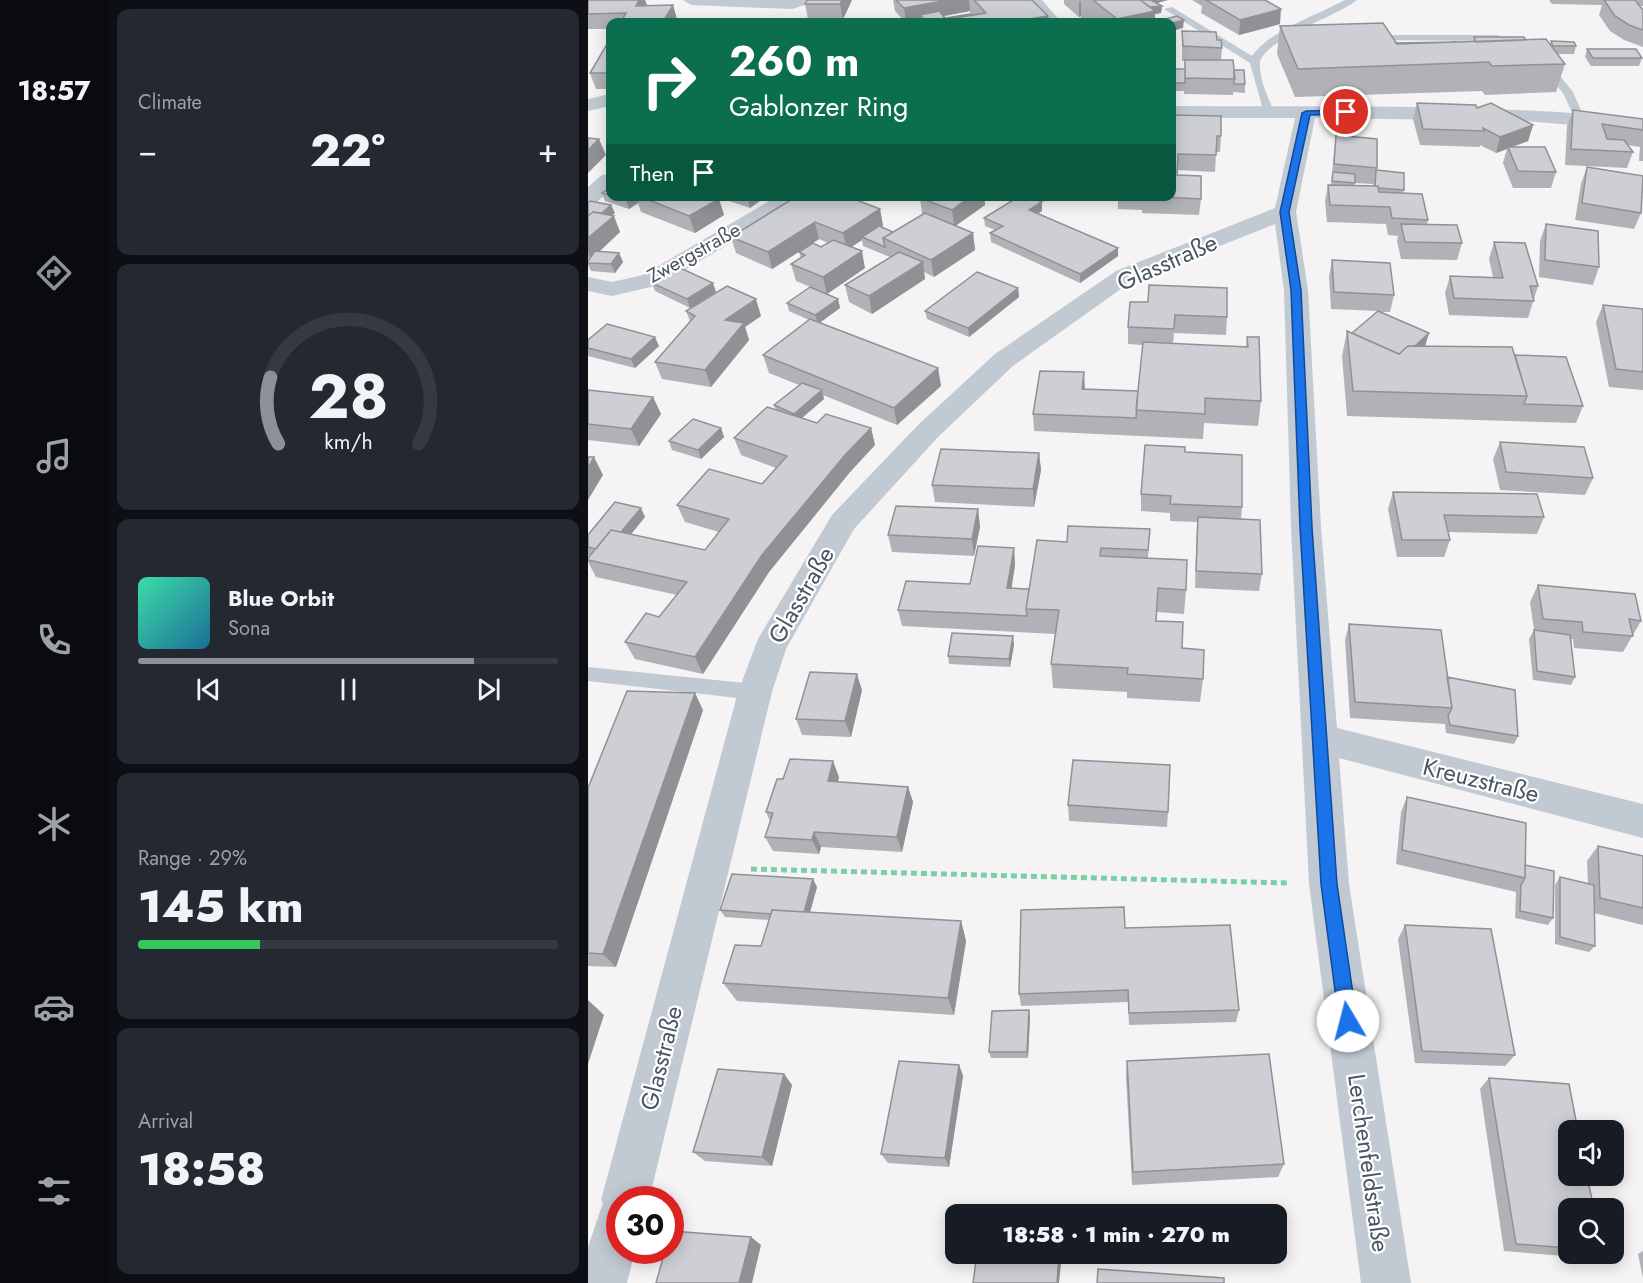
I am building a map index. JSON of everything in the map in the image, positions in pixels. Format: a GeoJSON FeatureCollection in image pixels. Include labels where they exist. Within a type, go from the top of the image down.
{"type":"FeatureCollection","features":[{"type":"Feature","properties":{"kind":"street"},"geometry":{"type":"LineString","coordinates":[[691,0],[792,4],[802,0]]}},
{"type":"Feature","properties":{"kind":"street"},"geometry":{"type":"LineString","coordinates":[[1033,0],[1049,18]]}},
{"type":"Feature","properties":{"kind":"street"},"geometry":{"type":"LineString","coordinates":[[588,105],[606,101]]}},
{"type":"Feature","properties":{"kind":"street"},"geometry":{"type":"LineString","coordinates":[[1176,112],[1460,112],[1579,117],[1643,125]]}},
{"type":"Feature","properties":{"kind":"street","name":"Lerchenfeldstraße"},"geometry":{"type":"LineString","coordinates":[[1306,113],[1285,212],[1296,290],[1306,527],[1319,738],[1329,884],[1386,1283]]}},
{"type":"Feature","properties":{"kind":"street"},"geometry":{"type":"LineString","coordinates":[[588,198],[606,183]]}},
{"type":"Feature","properties":{"kind":"street","name":"Zwergstraße"},"geometry":{"type":"LineString","coordinates":[[588,284],[612,290],[651,280],[785,201]]}},
{"type":"Feature","properties":{"kind":"street","name":"Glasstraße"},"geometry":{"type":"LineString","coordinates":[[628,1186],[708,868],[755,692],[770,648],[843,522],[928,431],[1004,360],[1124,276],[1285,212]]}},
{"type":"Feature","properties":{"kind":"street","name":"Kreuzstraße"},"geometry":{"type":"LineString","coordinates":[[1319,738],[1643,821]]}},
{"type":"Feature","properties":{"kind":"street"},"geometry":{"type":"LineString","coordinates":[[602,1283],[607,1264]]}},
{"type":"Feature","properties":{"kind":"lane"},"geometry":{"type":"LineString","coordinates":[[1323,0],[1341,7]]}},
{"type":"Feature","properties":{"kind":"lane"},"geometry":{"type":"LineString","coordinates":[[1269,113],[1255,62],[1257,55],[1278,38],[1352,0]]}},
{"type":"Feature","properties":{"kind":"lane"},"geometry":{"type":"LineString","coordinates":[[1169,9],[1255,62]]}},
{"type":"Feature","properties":{"kind":"lane"},"geometry":{"type":"LineString","coordinates":[[1278,38],[1301,38]]}},
{"type":"Feature","properties":{"kind":"lane"},"geometry":{"type":"LineString","coordinates":[[1360,38],[1512,38]]}},
{"type":"Feature","properties":{"kind":"lane"},"geometry":{"type":"LineString","coordinates":[[1539,56],[1568,92],[1579,117]]}},
{"type":"Feature","properties":{"kind":"lane"},"geometry":{"type":"LineString","coordinates":[[588,674],[755,692]]}},
{"type":"Feature","properties":{"kind":"path"},"geometry":{"type":"LineString","coordinates":[[708,868],[1329,884]]}},
{"type":"Feature","properties":{"kind":"building"},"geometry":{"type":"Polygon","coordinates":[[[589,0],[639,0],[636,6],[673,5],[665,18],[623,18],[626,13],[588,14],[589,0]]]}},
{"type":"Feature","properties":{"kind":"building"},"geometry":{"type":"Polygon","coordinates":[[[807,0],[842,0],[840,4],[805,4],[807,0]]]}},
{"type":"Feature","properties":{"kind":"building"},"geometry":{"type":"Polygon","coordinates":[[[896,0],[948,0],[904,8],[896,0]]]}},
{"type":"Feature","properties":{"kind":"building"},"geometry":{"type":"Polygon","coordinates":[[[974,0],[1032,0],[1048,16],[955,18],[986,13],[974,0]]]}},
{"type":"Feature","properties":{"kind":"building"},"geometry":{"type":"Polygon","coordinates":[[[1093,0],[1140,0],[1155,11],[1122,18],[1116,18],[1093,0]]]}},
{"type":"Feature","properties":{"kind":"building"},"geometry":{"type":"Polygon","coordinates":[[[1140,0],[1151,0],[1162,6],[1150,7],[1140,0]]]}},
{"type":"Feature","properties":{"kind":"building"},"geometry":{"type":"Polygon","coordinates":[[[1206,0],[1265,0],[1281,9],[1240,20],[1206,0]]]}},
{"type":"Feature","properties":{"kind":"building"},"geometry":{"type":"Polygon","coordinates":[[[1604,0],[1635,0],[1643,10],[1643,30],[1615,16],[1604,0]]]}},
{"type":"Feature","properties":{"kind":"building"},"geometry":{"type":"Polygon","coordinates":[[[939,11],[945,18],[923,18],[920,15],[939,11]]]}},
{"type":"Feature","properties":{"kind":"building"},"geometry":{"type":"Polygon","coordinates":[[[970,14],[971,15],[954,18],[946,18],[970,14]]]}},
{"type":"Feature","properties":{"kind":"building"},"geometry":{"type":"Polygon","coordinates":[[[1177,16],[1184,20],[1176,22],[1176,18],[1169,18],[1177,16]]]}},
{"type":"Feature","properties":{"kind":"building"},"geometry":{"type":"Polygon","coordinates":[[[1383,23],[1397,44],[1546,39],[1565,64],[1492,66],[1489,62],[1298,69],[1280,26],[1383,23]]]}},
{"type":"Feature","properties":{"kind":"building"},"geometry":{"type":"Polygon","coordinates":[[[1182,31],[1216,32],[1217,40],[1221,40],[1222,48],[1183,46],[1182,31]]]}},
{"type":"Feature","properties":{"kind":"building"},"geometry":{"type":"Polygon","coordinates":[[[1474,37],[1524,37],[1526,40],[1476,42],[1474,37]]]}},
{"type":"Feature","properties":{"kind":"building"},"geometry":{"type":"Polygon","coordinates":[[[1551,41],[1574,42],[1576,46],[1553,46],[1551,41]]]}},
{"type":"Feature","properties":{"kind":"building"},"geometry":{"type":"Polygon","coordinates":[[[1457,42],[1397,44],[1396,43],[1457,42]]]}},
{"type":"Feature","properties":{"kind":"building"},"geometry":{"type":"Polygon","coordinates":[[[606,46],[606,73],[590,73],[606,46]]]}},
{"type":"Feature","properties":{"kind":"building"},"geometry":{"type":"Polygon","coordinates":[[[1587,49],[1636,49],[1642,58],[1593,58],[1587,49]]]}},
{"type":"Feature","properties":{"kind":"building"},"geometry":{"type":"Polygon","coordinates":[[[1185,60],[1233,60],[1235,79],[1185,78],[1185,60]]]}},
{"type":"Feature","properties":{"kind":"building"},"geometry":{"type":"Polygon","coordinates":[[[1176,69],[1185,69],[1185,83],[1176,83],[1176,69]]]}},
{"type":"Feature","properties":{"kind":"building"},"geometry":{"type":"Polygon","coordinates":[[[1234,70],[1244,70],[1245,84],[1234,84],[1234,70]]]}},
{"type":"Feature","properties":{"kind":"building"},"geometry":{"type":"Polygon","coordinates":[[[1417,103],[1476,105],[1477,108],[1491,103],[1533,125],[1500,137],[1483,128],[1484,131],[1423,129],[1417,103]]]}},
{"type":"Feature","properties":{"kind":"building"},"geometry":{"type":"Polygon","coordinates":[[[1573,110],[1643,119],[1643,130],[1602,124],[1607,139],[1624,140],[1633,152],[1571,149],[1573,110]]]}},
{"type":"Feature","properties":{"kind":"building"},"geometry":{"type":"Polygon","coordinates":[[[1176,115],[1221,116],[1221,136],[1217,136],[1216,155],[1178,154],[1177,175],[1201,176],[1201,199],[1176,198],[1176,115]]]}},
{"type":"Feature","properties":{"kind":"building"},"geometry":{"type":"Polygon","coordinates":[[[1336,135],[1377,139],[1377,168],[1334,164],[1336,135]]]}},
{"type":"Feature","properties":{"kind":"building"},"geometry":{"type":"Polygon","coordinates":[[[588,138],[599,139],[588,150],[588,138]]]}},
{"type":"Feature","properties":{"kind":"building"},"geometry":{"type":"Polygon","coordinates":[[[1508,147],[1545,147],[1556,172],[1518,171],[1508,147]]]}},
{"type":"Feature","properties":{"kind":"building"},"geometry":{"type":"Polygon","coordinates":[[[1587,167],[1643,176],[1641,213],[1582,203],[1587,167]]]}},
{"type":"Feature","properties":{"kind":"building"},"geometry":{"type":"Polygon","coordinates":[[[1376,170],[1404,173],[1404,190],[1375,186],[1376,170]]]}},
{"type":"Feature","properties":{"kind":"building"},"geometry":{"type":"Polygon","coordinates":[[[1333,172],[1355,174],[1355,183],[1332,181],[1333,172]]]}},
{"type":"Feature","properties":{"kind":"building"},"geometry":{"type":"Polygon","coordinates":[[[1328,185],[1378,186],[1379,192],[1422,194],[1428,220],[1392,218],[1390,207],[1330,205],[1328,185]]]}},
{"type":"Feature","properties":{"kind":"building"},"geometry":{"type":"Polygon","coordinates":[[[590,201],[611,205],[602,213],[593,212],[588,216],[590,201]]]}},
{"type":"Feature","properties":{"kind":"building"},"geometry":{"type":"Polygon","coordinates":[[[652,201],[715,201],[689,216],[652,201]]]}},
{"type":"Feature","properties":{"kind":"building"},"geometry":{"type":"Polygon","coordinates":[[[789,201],[859,201],[880,209],[843,233],[815,222],[768,252],[731,237],[789,201]]]}},
{"type":"Feature","properties":{"kind":"building"},"geometry":{"type":"Polygon","coordinates":[[[928,201],[964,201],[952,210],[928,201]]]}},
{"type":"Feature","properties":{"kind":"building"},"geometry":{"type":"Polygon","coordinates":[[[1012,201],[1040,201],[1042,202],[1029,210],[1118,248],[1080,274],[990,233],[1003,226],[984,218],[1012,201]]]}},
{"type":"Feature","properties":{"kind":"building"},"geometry":{"type":"Polygon","coordinates":[[[593,212],[614,216],[588,238],[588,216],[593,212]]]}},
{"type":"Feature","properties":{"kind":"building"},"geometry":{"type":"Polygon","coordinates":[[[925,213],[973,233],[931,260],[883,238],[925,213]]]}},
{"type":"Feature","properties":{"kind":"building"},"geometry":{"type":"Polygon","coordinates":[[[1401,224],[1457,225],[1462,243],[1405,242],[1401,224]]]}},
{"type":"Feature","properties":{"kind":"building"},"geometry":{"type":"Polygon","coordinates":[[[1546,224],[1598,231],[1599,267],[1545,260],[1546,224]]]}},
{"type":"Feature","properties":{"kind":"building"},"geometry":{"type":"Polygon","coordinates":[[[879,226],[893,232],[883,238],[885,247],[862,237],[879,226]]]}},
{"type":"Feature","properties":{"kind":"building"},"geometry":{"type":"Polygon","coordinates":[[[833,240],[862,251],[823,277],[791,264],[805,255],[799,252],[813,243],[821,247],[833,240]]]}},
{"type":"Feature","properties":{"kind":"building"},"geometry":{"type":"Polygon","coordinates":[[[1494,242],[1525,243],[1538,286],[1530,286],[1534,301],[1454,298],[1450,276],[1503,278],[1494,242]]]}},
{"type":"Feature","properties":{"kind":"building"},"geometry":{"type":"Polygon","coordinates":[[[595,251],[619,253],[611,264],[588,263],[595,251]]]}},
{"type":"Feature","properties":{"kind":"building"},"geometry":{"type":"Polygon","coordinates":[[[899,252],[923,262],[869,296],[845,285],[899,252]]]}},
{"type":"Feature","properties":{"kind":"building"},"geometry":{"type":"Polygon","coordinates":[[[1332,260],[1390,263],[1394,295],[1334,292],[1332,260]]]}},
{"type":"Feature","properties":{"kind":"building"},"geometry":{"type":"Polygon","coordinates":[[[678,267],[713,283],[687,299],[652,283],[678,267]]]}},
{"type":"Feature","properties":{"kind":"building"},"geometry":{"type":"Polygon","coordinates":[[[977,272],[1018,288],[968,328],[925,311],[977,272]]]}},
{"type":"Feature","properties":{"kind":"building"},"geometry":{"type":"Polygon","coordinates":[[[1149,285],[1227,288],[1227,317],[1175,315],[1174,329],[1128,327],[1130,302],[1148,302],[1149,285]]]}},
{"type":"Feature","properties":{"kind":"building"},"geometry":{"type":"Polygon","coordinates":[[[727,286],[756,299],[725,320],[744,323],[705,370],[655,362],[695,316],[686,311],[727,286]]]}},
{"type":"Feature","properties":{"kind":"building"},"geometry":{"type":"Polygon","coordinates":[[[810,287],[838,299],[815,315],[787,303],[810,287]]]}},
{"type":"Feature","properties":{"kind":"building"},"geometry":{"type":"Polygon","coordinates":[[[1603,305],[1643,309],[1643,372],[1616,369],[1603,305]]]}},
{"type":"Feature","properties":{"kind":"building"},"geometry":{"type":"Polygon","coordinates":[[[1378,311],[1429,333],[1415,346],[1408,346],[1399,354],[1352,333],[1378,311]]]}},
{"type":"Feature","properties":{"kind":"building"},"geometry":{"type":"Polygon","coordinates":[[[810,319],[938,368],[894,408],[763,355],[810,319]]]}},
{"type":"Feature","properties":{"kind":"building"},"geometry":{"type":"Polygon","coordinates":[[[607,324],[655,337],[631,359],[588,348],[588,340],[607,324]]]}},
{"type":"Feature","properties":{"kind":"building"},"geometry":{"type":"Polygon","coordinates":[[[1347,331],[1399,354],[1408,346],[1512,347],[1527,396],[1353,391],[1347,331]]]}},
{"type":"Feature","properties":{"kind":"building"},"geometry":{"type":"Polygon","coordinates":[[[1247,337],[1259,337],[1261,401],[1205,398],[1205,414],[1136,410],[1143,342],[1248,347],[1247,337]]]}},
{"type":"Feature","properties":{"kind":"building"},"geometry":{"type":"Polygon","coordinates":[[[1515,355],[1566,357],[1583,406],[1524,404],[1527,396],[1515,355]]]}},
{"type":"Feature","properties":{"kind":"building"},"geometry":{"type":"Polygon","coordinates":[[[1040,371],[1084,372],[1082,389],[1138,391],[1136,418],[1033,414],[1040,371]]]}},
{"type":"Feature","properties":{"kind":"building"},"geometry":{"type":"Polygon","coordinates":[[[802,383],[822,390],[794,414],[774,405],[802,383]]]}},
{"type":"Feature","properties":{"kind":"building"},"geometry":{"type":"Polygon","coordinates":[[[588,390],[653,397],[631,429],[588,424],[588,390]]]}},
{"type":"Feature","properties":{"kind":"building"},"geometry":{"type":"Polygon","coordinates":[[[767,407],[817,423],[826,414],[871,428],[845,455],[762,555],[695,657],[625,642],[646,613],[659,617],[687,582],[588,560],[588,558],[611,530],[705,550],[729,519],[677,505],[709,469],[762,484],[787,456],[734,438],[767,407]]]}},
{"type":"Feature","properties":{"kind":"building"},"geometry":{"type":"Polygon","coordinates":[[[693,419],[721,428],[698,450],[669,441],[693,419]]]}},
{"type":"Feature","properties":{"kind":"building"},"geometry":{"type":"Polygon","coordinates":[[[1500,442],[1584,447],[1593,478],[1506,472],[1500,442]]]}},
{"type":"Feature","properties":{"kind":"building"},"geometry":{"type":"Polygon","coordinates":[[[1145,445],[1185,447],[1185,452],[1242,455],[1242,507],[1170,504],[1171,496],[1141,494],[1145,445]]]}},
{"type":"Feature","properties":{"kind":"building"},"geometry":{"type":"Polygon","coordinates":[[[941,449],[1039,453],[1033,489],[932,485],[941,449]]]}},
{"type":"Feature","properties":{"kind":"building"},"geometry":{"type":"Polygon","coordinates":[[[588,457],[594,457],[588,468],[588,457]]]}},
{"type":"Feature","properties":{"kind":"building"},"geometry":{"type":"Polygon","coordinates":[[[1393,492],[1537,494],[1544,517],[1444,515],[1450,540],[1402,540],[1393,492]]]}},
{"type":"Feature","properties":{"kind":"building"},"geometry":{"type":"Polygon","coordinates":[[[615,502],[641,508],[621,532],[611,530],[596,549],[588,547],[588,535],[615,502]]]}},
{"type":"Feature","properties":{"kind":"building"},"geometry":{"type":"Polygon","coordinates":[[[896,506],[978,509],[972,539],[888,535],[896,506]]]}},
{"type":"Feature","properties":{"kind":"building"},"geometry":{"type":"Polygon","coordinates":[[[1198,517],[1260,520],[1262,574],[1196,571],[1198,517]]]}},
{"type":"Feature","properties":{"kind":"building"},"geometry":{"type":"Polygon","coordinates":[[[1068,526],[1150,529],[1148,550],[1101,548],[1100,556],[1187,560],[1186,590],[1158,588],[1156,621],[1183,622],[1182,648],[1204,650],[1203,679],[1127,674],[1128,668],[1051,664],[1059,610],[1026,609],[1037,540],[1067,542],[1068,526]]]}},
{"type":"Feature","properties":{"kind":"building"},"geometry":{"type":"Polygon","coordinates":[[[978,546],[1014,548],[1007,588],[1029,589],[1027,616],[898,610],[906,581],[970,584],[978,546]]]}},
{"type":"Feature","properties":{"kind":"building"},"geometry":{"type":"Polygon","coordinates":[[[1538,585],[1635,594],[1641,621],[1629,619],[1633,636],[1583,632],[1582,622],[1543,619],[1538,585]]]}},
{"type":"Feature","properties":{"kind":"building"},"geometry":{"type":"Polygon","coordinates":[[[1349,624],[1441,630],[1452,708],[1355,702],[1349,624]]]}},
{"type":"Feature","properties":{"kind":"building"},"geometry":{"type":"Polygon","coordinates":[[[1534,630],[1570,635],[1575,677],[1537,671],[1534,630]]]}},
{"type":"Feature","properties":{"kind":"building"},"geometry":{"type":"Polygon","coordinates":[[[952,633],[1013,636],[1009,659],[948,656],[952,633]]]}},
{"type":"Feature","properties":{"kind":"building"},"geometry":{"type":"Polygon","coordinates":[[[810,672],[857,674],[845,721],[796,719],[810,672]]]}},
{"type":"Feature","properties":{"kind":"building"},"geometry":{"type":"Polygon","coordinates":[[[1447,677],[1515,690],[1518,736],[1450,725],[1448,716],[1452,708],[1447,677]]]}},
{"type":"Feature","properties":{"kind":"building"},"geometry":{"type":"Polygon","coordinates":[[[627,691],[695,693],[603,954],[588,953],[588,788],[627,691]]]}},
{"type":"Feature","properties":{"kind":"building"},"geometry":{"type":"Polygon","coordinates":[[[790,759],[833,761],[828,781],[908,787],[897,837],[814,832],[812,840],[765,837],[773,813],[766,812],[777,779],[783,779],[790,759]]]}},
{"type":"Feature","properties":{"kind":"building"},"geometry":{"type":"Polygon","coordinates":[[[1073,760],[1170,765],[1168,812],[1068,805],[1073,760]]]}},
{"type":"Feature","properties":{"kind":"building"},"geometry":{"type":"Polygon","coordinates":[[[1407,797],[1526,823],[1525,878],[1402,850],[1407,797]]]}},
{"type":"Feature","properties":{"kind":"building"},"geometry":{"type":"Polygon","coordinates":[[[1598,846],[1643,856],[1643,908],[1600,898],[1598,846]]]}},
{"type":"Feature","properties":{"kind":"building"},"geometry":{"type":"Polygon","coordinates":[[[1525,865],[1554,871],[1553,918],[1520,911],[1521,885],[1525,878],[1525,865]]]}},
{"type":"Feature","properties":{"kind":"building"},"geometry":{"type":"Polygon","coordinates":[[[732,874],[813,879],[804,912],[772,910],[771,914],[720,910],[732,874]]]}},
{"type":"Feature","properties":{"kind":"building"},"geometry":{"type":"Polygon","coordinates":[[[1560,877],[1594,885],[1595,946],[1560,937],[1560,877]]]}},
{"type":"Feature","properties":{"kind":"building"},"geometry":{"type":"Polygon","coordinates":[[[1124,907],[1125,928],[1230,925],[1239,1010],[1129,1013],[1128,990],[1019,994],[1021,910],[1124,907]]]}},
{"type":"Feature","properties":{"kind":"building"},"geometry":{"type":"Polygon","coordinates":[[[772,910],[961,921],[948,998],[723,983],[735,945],[761,946],[772,910]]]}},
{"type":"Feature","properties":{"kind":"building"},"geometry":{"type":"Polygon","coordinates":[[[1405,925],[1491,929],[1515,1055],[1422,1051],[1405,925]]]}},
{"type":"Feature","properties":{"kind":"building"},"geometry":{"type":"Polygon","coordinates":[[[1029,1010],[1027,1052],[989,1052],[992,1011],[1029,1010]]]}},
{"type":"Feature","properties":{"kind":"building"},"geometry":{"type":"Polygon","coordinates":[[[1269,1054],[1284,1164],[1133,1172],[1127,1061],[1269,1054]]]}},
{"type":"Feature","properties":{"kind":"building"},"geometry":{"type":"Polygon","coordinates":[[[899,1061],[959,1065],[945,1158],[881,1154],[899,1061]]]}},
{"type":"Feature","properties":{"kind":"building"},"geometry":{"type":"Polygon","coordinates":[[[718,1069],[784,1074],[762,1157],[693,1152],[718,1069]]]}},
{"type":"Feature","properties":{"kind":"building"},"geometry":{"type":"Polygon","coordinates":[[[1489,1078],[1569,1084],[1576,1120],[1558,1120],[1558,1186],[1589,1186],[1592,1198],[1558,1198],[1558,1247],[1516,1244],[1489,1078]]]}},
{"type":"Feature","properties":{"kind":"building"},"geometry":{"type":"Polygon","coordinates":[[[684,1232],[751,1237],[739,1283],[656,1283],[661,1264],[684,1264],[684,1232]]]}},
{"type":"Feature","properties":{"kind":"building"},"geometry":{"type":"Polygon","coordinates":[[[976,1264],[1058,1264],[1057,1283],[973,1283],[976,1264]]]}},
{"type":"Feature","properties":{"kind":"building"},"geometry":{"type":"Polygon","coordinates":[[[1098,1269],[1224,1278],[1224,1283],[1097,1283],[1098,1269]]]}},
{"type":"Feature","properties":{"kind":"route"},"geometry":{"type":"LineString","coordinates":[[1346,112],[1306,113],[1285,212],[1296,290],[1306,527],[1329,884],[1348,1021]]}}]}
